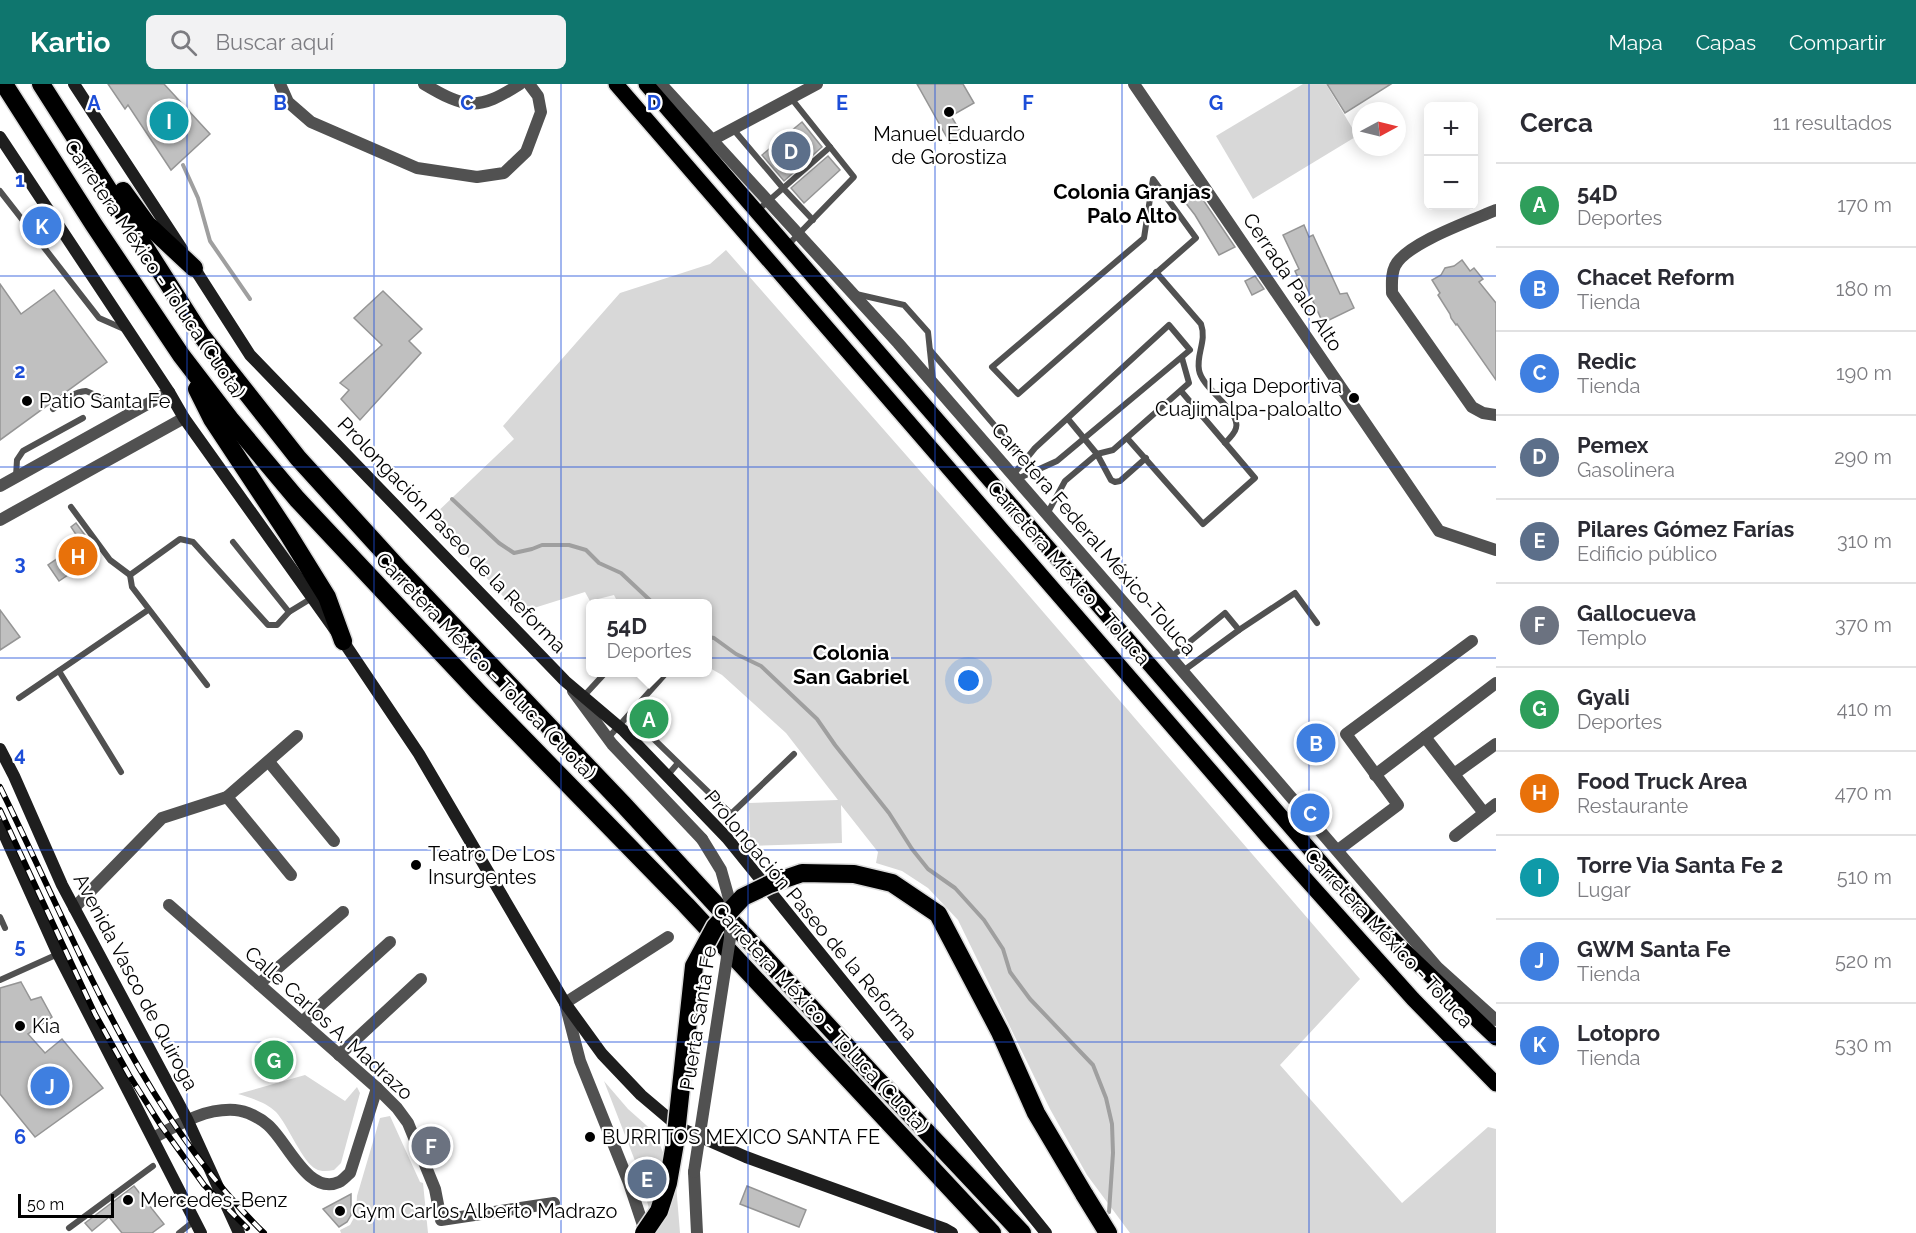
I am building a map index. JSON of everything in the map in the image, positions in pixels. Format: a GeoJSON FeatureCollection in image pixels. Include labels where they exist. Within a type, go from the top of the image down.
{"type":"FeatureCollection","features":[{"type":"Feature","properties":{"kind":"highway","name":"Carretera México - Toluca (Cuota)"},"geometry":{"type":"LineString","coordinates":[[4,84],[181,355],[237,427],[334,540],[479,693],[686,905],[992,1233]]}},
{"type":"Feature","properties":{"kind":"highway","name":"Carretera México - Toluca (Cuota)"},"geometry":{"type":"LineString","coordinates":[[40,84],[201,335],[298,458],[400,570],[639,821],[1022,1233]]}},
{"type":"Feature","properties":{"kind":"highway"},"geometry":{"type":"LineString","coordinates":[[72,132],[104,165],[147,224],[194,268]]}},
{"type":"Feature","properties":{"kind":"highway"},"geometry":{"type":"LineString","coordinates":[[181,355],[212,419],[327,597],[343,641]]}},
{"type":"Feature","properties":{"kind":"highway"},"geometry":{"type":"LineString","coordinates":[[644,1233],[659,1211],[668,1183],[675,1143],[694,966],[716,927],[743,897],[770,884],[802,873],[854,874],[892,883],[938,914],[1000,1032],[1036,1113],[1107,1233]]}},
{"type":"Feature","properties":{"kind":"main road","name":"Prolongación Paseo de la Reforma"},"geometry":{"type":"LineString","coordinates":[[74,84],[250,355],[582,699],[619,726],[727,838],[1046,1233]]}},
{"type":"Feature","properties":{"kind":"main road","name":"Carretera México - Toluca"},"geometry":{"type":"LineString","coordinates":[[616,84],[1255,822],[1413,999],[1496,1084]]}},
{"type":"Feature","properties":{"kind":"main road","name":"Carretera México - Toluca"},"geometry":{"type":"LineString","coordinates":[[646,84],[793,241],[1366,914],[1496,1038]]}},
{"type":"Feature","properties":{"kind":"main road"},"geometry":{"type":"LineString","coordinates":[[0,137],[184,418],[313,598],[419,754],[564,1004],[602,1054],[641,1095],[680,1128],[746,1157],[945,1228],[952,1233]]}},
{"type":"Feature","properties":{"kind":"main road","name":"Avenida Vasco de Quiroga"},"geometry":{"type":"LineString","coordinates":[[0,749],[62,885],[187,1119],[239,1233]]}},
{"type":"Feature","properties":{"kind":"main road"},"geometry":{"type":"LineString","coordinates":[[0,825],[58,954],[201,1233]]}},
{"type":"Feature","properties":{"kind":"main road"},"geometry":{"type":"LineString","coordinates":[[1476,1063],[1496,1074]]}},
{"type":"Feature","properties":{"kind":"street"},"geometry":{"type":"LineString","coordinates":[[280,84],[288,102],[311,122],[417,168],[477,177],[504,173],[526,152],[541,112],[538,96],[529,84]]}},
{"type":"Feature","properties":{"kind":"street"},"geometry":{"type":"LineString","coordinates":[[424,84],[450,100],[473,104],[497,99],[520,84]]}},
{"type":"Feature","properties":{"kind":"street"},"geometry":{"type":"LineString","coordinates":[[661,84],[712,140],[762,206]]}},
{"type":"Feature","properties":{"kind":"street"},"geometry":{"type":"LineString","coordinates":[[712,140],[817,84]]}},
{"type":"Feature","properties":{"kind":"street","name":"Cerrada Palo Alto"},"geometry":{"type":"LineString","coordinates":[[1134,84],[1439,531],[1496,549]]}},
{"type":"Feature","properties":{"kind":"street"},"geometry":{"type":"LineString","coordinates":[[1496,210],[1430,238],[1406,254],[1396,264],[1391,278],[1392,293],[1472,407],[1483,413],[1496,415]]}},
{"type":"Feature","properties":{"kind":"street","name":"Carretera Federal México-Toluca"},"geometry":{"type":"LineString","coordinates":[[793,241],[851,292],[1015,477],[1437,967],[1496,1020]]}},
{"type":"Feature","properties":{"kind":"street"},"geometry":{"type":"LineString","coordinates":[[0,486],[169,392]]}},
{"type":"Feature","properties":{"kind":"street"},"geometry":{"type":"LineString","coordinates":[[0,520],[184,418]]}},
{"type":"Feature","properties":{"kind":"street"},"geometry":{"type":"LineString","coordinates":[[1338,850],[1398,805],[1346,734],[1472,640]]}},
{"type":"Feature","properties":{"kind":"street"},"geometry":{"type":"LineString","coordinates":[[1376,775],[1496,683]]}},
{"type":"Feature","properties":{"kind":"street","name":"Puerta Santa Fe"},"geometry":{"type":"LineString","coordinates":[[582,699],[608,738],[702,839],[721,870],[730,902],[730,938],[694,1172],[698,1233]]}},
{"type":"Feature","properties":{"kind":"street"},"geometry":{"type":"LineString","coordinates":[[74,908],[162,818],[227,797],[297,736]]}},
{"type":"Feature","properties":{"kind":"street"},"geometry":{"type":"LineString","coordinates":[[1425,737],[1484,813]]}},
{"type":"Feature","properties":{"kind":"street"},"geometry":{"type":"LineString","coordinates":[[1454,774],[1496,744]]}},
{"type":"Feature","properties":{"kind":"street"},"geometry":{"type":"LineString","coordinates":[[269,762],[334,841]]}},
{"type":"Feature","properties":{"kind":"street"},"geometry":{"type":"LineString","coordinates":[[227,797],[291,875]]}},
{"type":"Feature","properties":{"kind":"street"},"geometry":{"type":"LineString","coordinates":[[1455,836],[1496,804]]}},
{"type":"Feature","properties":{"kind":"street","name":"Calle Carlos A. Madrazo"},"geometry":{"type":"LineString","coordinates":[[169,905],[397,1108],[408,1124],[435,1189],[441,1220],[554,1203]]}},
{"type":"Feature","properties":{"kind":"street"},"geometry":{"type":"LineString","coordinates":[[259,984],[344,912]]}},
{"type":"Feature","properties":{"kind":"street"},"geometry":{"type":"LineString","coordinates":[[644,1233],[629,1183],[580,1061],[564,1004],[668,937]]}},
{"type":"Feature","properties":{"kind":"street"},"geometry":{"type":"LineString","coordinates":[[302,1022],[390,942]]}},
{"type":"Feature","properties":{"kind":"street"},"geometry":{"type":"LineString","coordinates":[[339,1055],[421,979]]}},
{"type":"Feature","properties":{"kind":"street"},"geometry":{"type":"LineString","coordinates":[[153,1138],[187,1119],[213,1111],[237,1110],[256,1117],[270,1126],[306,1173],[317,1181],[329,1184],[340,1181],[350,1173],[377,1088]]}},
{"type":"Feature","properties":{"kind":"lane"},"geometry":{"type":"LineString","coordinates":[[791,98],[854,177],[793,241]]}},
{"type":"Feature","properties":{"kind":"lane"},"geometry":{"type":"LineString","coordinates":[[733,129],[813,220]]}},
{"type":"Feature","properties":{"kind":"lane"},"geometry":{"type":"LineString","coordinates":[[762,206],[830,147]]}},
{"type":"Feature","properties":{"kind":"lane"},"geometry":{"type":"LineString","coordinates":[[1153,179],[1197,238],[1156,272],[1018,394],[992,367],[1143,238],[1153,179]]}},
{"type":"Feature","properties":{"kind":"lane"},"geometry":{"type":"LineString","coordinates":[[0,191],[99,318],[128,331]]}},
{"type":"Feature","properties":{"kind":"lane"},"geometry":{"type":"LineString","coordinates":[[1156,272],[1201,324],[1204,333],[1199,362],[1202,380],[1237,421],[1236,429],[1225,443]]}},
{"type":"Feature","properties":{"kind":"lane"},"geometry":{"type":"LineString","coordinates":[[851,292],[904,305],[928,332],[933,384]]}},
{"type":"Feature","properties":{"kind":"lane"},"geometry":{"type":"LineString","coordinates":[[1169,325],[1190,350],[1182,358],[1052,465],[1015,477],[1024,460],[1035,448],[1169,325]]}},
{"type":"Feature","properties":{"kind":"lane"},"geometry":{"type":"LineString","coordinates":[[930,350],[1024,460]]}},
{"type":"Feature","properties":{"kind":"lane"},"geometry":{"type":"LineString","coordinates":[[1047,514],[1065,481],[1097,454],[1113,450],[1189,383],[1182,358]]}},
{"type":"Feature","properties":{"kind":"lane"},"geometry":{"type":"LineString","coordinates":[[53,409],[78,391],[86,391],[135,411]]}},
{"type":"Feature","properties":{"kind":"lane"},"geometry":{"type":"LineString","coordinates":[[1127,438],[1203,524],[1255,478],[1180,391]]}},
{"type":"Feature","properties":{"kind":"lane"},"geometry":{"type":"LineString","coordinates":[[16,477],[17,460],[23,451],[83,418]]}},
{"type":"Feature","properties":{"kind":"lane"},"geometry":{"type":"LineString","coordinates":[[1068,419],[1097,454],[1111,480],[1115,482],[1120,481],[1146,458]]}},
{"type":"Feature","properties":{"kind":"lane"},"geometry":{"type":"LineString","coordinates":[[71,507],[110,560],[130,575],[132,587],[148,610],[207,685]]}},
{"type":"Feature","properties":{"kind":"lane"},"geometry":{"type":"LineString","coordinates":[[130,575],[180,539],[193,542],[268,625],[277,625],[289,612],[313,598]]}},
{"type":"Feature","properties":{"kind":"lane"},"geometry":{"type":"LineString","coordinates":[[232,542],[289,612]]}},
{"type":"Feature","properties":{"kind":"lane"},"geometry":{"type":"LineString","coordinates":[[1183,671],[1295,593],[1317,623]]}},
{"type":"Feature","properties":{"kind":"lane"},"geometry":{"type":"LineString","coordinates":[[19,698],[148,610]]}},
{"type":"Feature","properties":{"kind":"lane"},"geometry":{"type":"LineString","coordinates":[[1171,657],[1225,613],[1239,630]]}},
{"type":"Feature","properties":{"kind":"lane"},"geometry":{"type":"LineString","coordinates":[[59,671],[121,772]]}},
{"type":"Feature","properties":{"kind":"lane"},"geometry":{"type":"LineString","coordinates":[[582,699],[602,677]]}},
{"type":"Feature","properties":{"kind":"lane"},"geometry":{"type":"LineString","coordinates":[[608,738],[664,677]]}},
{"type":"Feature","properties":{"kind":"lane"},"geometry":{"type":"LineString","coordinates":[[629,716],[731,814],[794,754]]}},
{"type":"Feature","properties":{"kind":"lane"},"geometry":{"type":"LineString","coordinates":[[667,776],[678,763]]}},
{"type":"Feature","properties":{"kind":"lane"},"geometry":{"type":"LineString","coordinates":[[0,917],[5,928]]}},
{"type":"Feature","properties":{"kind":"lane"},"geometry":{"type":"LineString","coordinates":[[0,980],[58,954]]}},
{"type":"Feature","properties":{"kind":"lane"},"geometry":{"type":"LineString","coordinates":[[69,1228],[153,1166]]}},
{"type":"Feature","properties":{"kind":"lane"},"geometry":{"type":"LineString","coordinates":[[179,1233],[195,1221]]}},
{"type":"Feature","properties":{"kind":"shaded area"},"geometry":{"type":"Polygon","coordinates":[[[1303,84],[1326,84],[1352,128],[1352,139],[1253,199],[1216,136],[1303,84]]]}},
{"type":"Feature","properties":{"kind":"shaded area"},"geometry":{"type":"Polygon","coordinates":[[[726,250],[1000,562],[1360,979],[1280,1065],[1402,1203],[1488,1127],[1496,1129],[1496,1233],[1130,1233],[1087,1175],[1050,1109],[958,920],[928,888],[902,871],[876,863],[878,852],[841,805],[842,843],[750,846],[749,803],[838,800],[786,733],[722,675],[712,669],[712,599],[616,599],[614,595],[589,599],[585,592],[518,613],[432,517],[514,439],[503,426],[620,293],[710,264],[726,250]]]}},
{"type":"Feature","properties":{"kind":"shaded area"},"geometry":{"type":"Polygon","coordinates":[[[305,1075],[345,1101],[357,1087],[360,1093],[341,1163],[334,1170],[316,1169],[301,1152],[276,1112],[263,1103],[238,1094],[305,1075]]]}},
{"type":"Feature","properties":{"kind":"shaded area"},"geometry":{"type":"Polygon","coordinates":[[[604,1081],[628,1109],[655,1133],[676,1184],[680,1233],[656,1233],[637,1166],[604,1081]]]}},
{"type":"Feature","properties":{"kind":"shaded area"},"geometry":{"type":"Polygon","coordinates":[[[390,1116],[420,1182],[423,1183],[428,1233],[341,1233],[340,1230],[350,1225],[356,1214],[357,1196],[380,1118],[390,1116]]]}},
{"type":"Feature","properties":{"kind":"building"},"geometry":{"type":"Polygon","coordinates":[[[108,84],[164,84],[210,134],[171,170],[128,105],[125,109],[108,84]]]}},
{"type":"Feature","properties":{"kind":"building"},"geometry":{"type":"Polygon","coordinates":[[[917,84],[963,84],[974,103],[951,116],[963,136],[950,143],[917,84]]]}},
{"type":"Feature","properties":{"kind":"building"},"geometry":{"type":"Polygon","coordinates":[[[1327,84],[1391,84],[1362,102],[1352,102],[1352,109],[1345,113],[1327,84]]]}},
{"type":"Feature","properties":{"kind":"building"},"geometry":{"type":"Polygon","coordinates":[[[802,122],[822,147],[784,181],[762,155],[802,122]]]}},
{"type":"Feature","properties":{"kind":"building"},"geometry":{"type":"Polygon","coordinates":[[[828,156],[840,170],[804,203],[791,188],[828,156]]]}},
{"type":"Feature","properties":{"kind":"building"},"geometry":{"type":"Polygon","coordinates":[[[1193,185],[1235,247],[1219,255],[1195,215],[1178,193],[1193,185]]]}},
{"type":"Feature","properties":{"kind":"building"},"geometry":{"type":"Polygon","coordinates":[[[1304,225],[1309,237],[1313,235],[1340,294],[1347,293],[1354,308],[1323,323],[1305,284],[1301,284],[1295,271],[1299,269],[1283,235],[1304,225]]]}},
{"type":"Feature","properties":{"kind":"building"},"geometry":{"type":"Polygon","coordinates":[[[1462,260],[1470,271],[1474,268],[1483,279],[1479,282],[1496,303],[1496,380],[1451,318],[1432,280],[1441,275],[1445,268],[1454,266],[1462,260]]]}},
{"type":"Feature","properties":{"kind":"building"},"geometry":{"type":"Polygon","coordinates":[[[1255,276],[1264,289],[1252,295],[1245,281],[1255,276]]]}},
{"type":"Feature","properties":{"kind":"building","name":"Patio Santa Fe"},"geometry":{"type":"Polygon","coordinates":[[[0,284],[21,314],[54,290],[107,362],[0,440],[0,284]]]}},
{"type":"Feature","properties":{"kind":"building"},"geometry":{"type":"Polygon","coordinates":[[[383,291],[422,329],[409,341],[421,353],[360,420],[341,399],[349,390],[340,383],[382,345],[354,318],[383,291]]]}},
{"type":"Feature","properties":{"kind":"building"},"geometry":{"type":"Polygon","coordinates":[[[76,523],[99,554],[59,581],[48,565],[81,542],[71,527],[76,523]]]}},
{"type":"Feature","properties":{"kind":"building"},"geometry":{"type":"Polygon","coordinates":[[[0,610],[20,637],[0,650],[0,610]]]}},
{"type":"Feature","properties":{"kind":"building"},"geometry":{"type":"Polygon","coordinates":[[[21,982],[31,1000],[41,997],[52,1017],[28,1034],[45,1053],[62,1039],[103,1088],[35,1137],[0,1094],[0,988],[21,982]]]}},
{"type":"Feature","properties":{"kind":"building"},"geometry":{"type":"Polygon","coordinates":[[[648,1165],[655,1187],[645,1190],[638,1168],[648,1165]]]}},
{"type":"Feature","properties":{"kind":"building","name":"Mercedes-Benz"},"geometry":{"type":"Polygon","coordinates":[[[134,1186],[164,1224],[152,1233],[122,1233],[109,1217],[92,1231],[85,1223],[134,1186]]]}},
{"type":"Feature","properties":{"kind":"building"},"geometry":{"type":"Polygon","coordinates":[[[747,1186],[806,1210],[799,1227],[740,1204],[747,1186]]]}},
{"type":"Feature","properties":{"kind":"building"},"geometry":{"type":"Polygon","coordinates":[[[351,1194],[351,1215],[347,1222],[339,1227],[323,1209],[351,1194]]]}},
{"type":"Feature","properties":{"kind":"waterway"},"geometry":{"type":"LineString","coordinates":[[183,165],[198,198],[210,241],[250,299]]}},
{"type":"Feature","properties":{"kind":"waterway"},"geometry":{"type":"LineString","coordinates":[[452,499],[499,543],[514,553],[542,545],[569,545],[586,550],[599,563],[621,573],[649,599]]}},
{"type":"Feature","properties":{"kind":"waterway"},"geometry":{"type":"LineString","coordinates":[[712,638],[736,654],[761,666],[817,719],[889,813],[928,869],[955,888],[984,920],[1003,949],[1010,972],[1030,999],[1093,1065],[1106,1098],[1112,1124],[1113,1153],[1109,1212]]}},
{"type":"Feature","properties":{"kind":"railway"},"geometry":{"type":"LineString","coordinates":[[0,787],[84,964],[145,1079],[180,1133],[220,1185],[264,1233]]}},
{"type":"Feature","properties":{"kind":"railway"},"geometry":{"type":"LineString","coordinates":[[0,810],[95,1014],[129,1075],[160,1124],[204,1185],[247,1228]]}},
{"type":"Feature","properties":{"kind":"place","name":"Manuel Eduardo de Gorostiza"},"geometry":{"type":"Point","coordinates":[949,112]}},
{"type":"Feature","properties":{"kind":"place","name":"Torre Via Santa Fe 2"},"geometry":{"type":"Point","coordinates":[169,121]}},
{"type":"Feature","properties":{"kind":"place","name":"Pemex"},"geometry":{"type":"Point","coordinates":[791,151]}},
{"type":"Feature","properties":{"kind":"place","name":"Lotopro"},"geometry":{"type":"Point","coordinates":[42,226]}},
{"type":"Feature","properties":{"kind":"place","name":"Liga Deportiva Cuajimalpa-paloalto"},"geometry":{"type":"Point","coordinates":[1354,398]}},
{"type":"Feature","properties":{"kind":"place","name":"Patio Santa Fe"},"geometry":{"type":"Point","coordinates":[27,401]}},
{"type":"Feature","properties":{"kind":"place","name":"Food Truck Area"},"geometry":{"type":"Point","coordinates":[78,556]}},
{"type":"Feature","properties":{"kind":"place","name":"54D"},"geometry":{"type":"Point","coordinates":[649,719]}},
{"type":"Feature","properties":{"kind":"place","name":"Chacet Reform"},"geometry":{"type":"Point","coordinates":[1316,743]}},
{"type":"Feature","properties":{"kind":"place","name":"Redic"},"geometry":{"type":"Point","coordinates":[1310,813]}},
{"type":"Feature","properties":{"kind":"place","name":"Teatro De Los Insurgentes"},"geometry":{"type":"Point","coordinates":[416,865]}},
{"type":"Feature","properties":{"kind":"place","name":"Kia"},"geometry":{"type":"Point","coordinates":[20,1026]}},
{"type":"Feature","properties":{"kind":"place","name":"Gyali"},"geometry":{"type":"Point","coordinates":[274,1060]}},
{"type":"Feature","properties":{"kind":"place","name":"GWM Santa Fe"},"geometry":{"type":"Point","coordinates":[50,1086]}},
{"type":"Feature","properties":{"kind":"place","name":"BURRITOS MEXICO SANTA FE"},"geometry":{"type":"Point","coordinates":[590,1137]}},
{"type":"Feature","properties":{"kind":"place","name":"Gallocueva"},"geometry":{"type":"Point","coordinates":[431,1146]}},
{"type":"Feature","properties":{"kind":"place","name":"Pilares Gómez Farías"},"geometry":{"type":"Point","coordinates":[647,1179]}},
{"type":"Feature","properties":{"kind":"place","name":"Mercedes-Benz"},"geometry":{"type":"Point","coordinates":[128,1200]}},
{"type":"Feature","properties":{"kind":"place","name":"Gym Carlos Alberto Madrazo"},"geometry":{"type":"Point","coordinates":[340,1211]}},
{"type":"Feature","properties":{"kind":"district","name":"Colonia Granjas Palo Alto"},"geometry":{"type":"Point","coordinates":[1132,204]}},
{"type":"Feature","properties":{"kind":"district","name":"Colonia San Gabriel"},"geometry":{"type":"Point","coordinates":[851,665]}}]}
